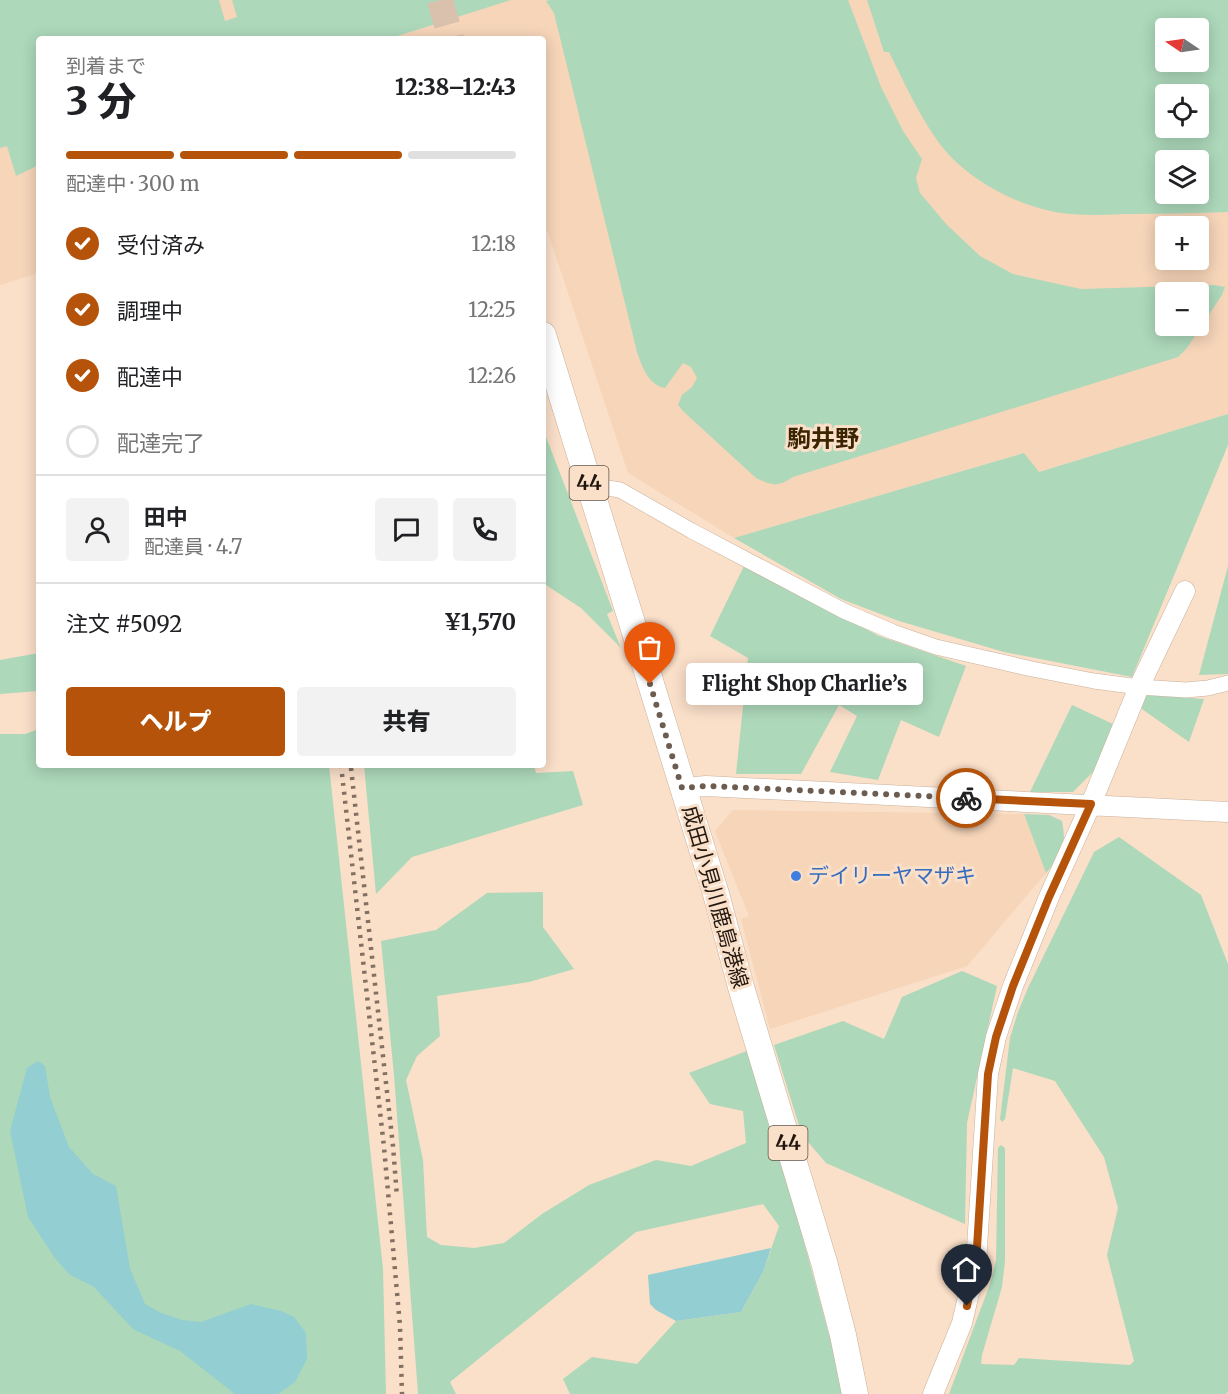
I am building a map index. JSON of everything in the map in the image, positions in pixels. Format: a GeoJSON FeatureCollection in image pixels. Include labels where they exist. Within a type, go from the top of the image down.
{"type":"FeatureCollection","features":[{"type":"Feature","properties":{"kind":"main road","name":"成田小見川鹿島港線"},"geometry":{"type":"LineString","coordinates":[[546,345],[716,894],[741,987],[824,1262],[843,1335],[855,1394]]}},
{"type":"Feature","properties":{"kind":"street"},"geometry":{"type":"LineString","coordinates":[[590,485],[620,490],[692,531],[844,611],[892,633],[1032,669],[1094,681],[1186,690],[1228,683]]}},
{"type":"Feature","properties":{"kind":"street"},"geometry":{"type":"LineString","coordinates":[[933,1394],[962,1323],[976,1263],[988,1074],[996,1037],[1013,986],[1049,897],[1091,804],[1139,687],[1185,591]]}},
{"type":"Feature","properties":{"kind":"street"},"geometry":{"type":"LineString","coordinates":[[682,788],[706,786],[1228,812]]}},
{"type":"Feature","properties":{"kind":"shaded area"},"geometry":{"type":"Polygon","coordinates":[[[0,0],[1228,0],[1228,414],[1038,472],[1023,453],[734,538],[628,473],[546,231],[546,36],[36,36],[36,274],[0,285],[0,0]]]}},
{"type":"Feature","properties":{"kind":"shaded area"},"geometry":{"type":"Polygon","coordinates":[[[733,810],[1024,814],[1046,873],[967,966],[770,1029],[741,919],[749,916],[715,831],[733,810]]]}},
{"type":"Feature","properties":{"kind":"green space"},"geometry":{"type":"Polygon","coordinates":[[[0,0],[219,0],[225,21],[237,17],[232,0],[511,0],[397,36],[36,36],[36,166],[16,176],[7,146],[0,148],[0,0]]]}},
{"type":"Feature","properties":{"kind":"green space"},"geometry":{"type":"Polygon","coordinates":[[[848,0],[881,87],[903,131],[922,159],[916,178],[920,193],[947,225],[980,256],[1013,274],[1081,289],[1155,287],[1155,336],[1195,336],[1178,357],[793,477],[779,484],[771,484],[756,478],[678,405],[682,395],[692,387],[697,378],[691,367],[683,363],[665,388],[654,383],[644,369],[637,352],[554,13],[546,1],[848,0]]]}},
{"type":"Feature","properties":{"kind":"green space"},"geometry":{"type":"Polygon","coordinates":[[[867,0],[1228,0],[1228,212],[1073,214],[1038,208],[1005,195],[960,166],[937,140],[889,52],[884,52],[867,0]]]}},
{"type":"Feature","properties":{"kind":"green space"},"geometry":{"type":"Polygon","coordinates":[[[1209,285],[1225,287],[1209,315],[1209,285]]]}},
{"type":"Feature","properties":{"kind":"green space"},"geometry":{"type":"Polygon","coordinates":[[[1228,414],[1228,445],[1132,677],[1004,652],[899,621],[841,599],[734,538],[1024,453],[1039,472],[1228,414]]]}},
{"type":"Feature","properties":{"kind":"green space"},"geometry":{"type":"Polygon","coordinates":[[[546,437],[613,611],[607,614],[621,648],[581,608],[546,585],[546,437]]]}},
{"type":"Feature","properties":{"kind":"green space"},"geometry":{"type":"Polygon","coordinates":[[[744,566],[879,636],[966,666],[939,737],[901,720],[878,780],[830,772],[857,716],[839,705],[801,774],[736,774],[748,658],[710,636],[744,566]]]}},
{"type":"Feature","properties":{"kind":"green space"},"geometry":{"type":"Polygon","coordinates":[[[1228,566],[1228,674],[1199,675],[1228,566]]]}},
{"type":"Feature","properties":{"kind":"green space"},"geometry":{"type":"Polygon","coordinates":[[[36,654],[36,691],[0,694],[0,660],[36,654]]]}},
{"type":"Feature","properties":{"kind":"green space"},"geometry":{"type":"Polygon","coordinates":[[[1145,695],[1204,699],[1189,742],[1139,707],[1145,695]]]}},
{"type":"Feature","properties":{"kind":"green space"},"geometry":{"type":"Polygon","coordinates":[[[1072,705],[1113,724],[1094,771],[1073,792],[1030,792],[1072,705]]]}},
{"type":"Feature","properties":{"kind":"green space"},"geometry":{"type":"Polygon","coordinates":[[[36,730],[36,768],[329,768],[383,1269],[386,1394],[0,1394],[0,734],[25,734],[36,730]]]}},
{"type":"Feature","properties":{"kind":"green space"},"geometry":{"type":"Polygon","coordinates":[[[364,768],[535,768],[536,773],[573,771],[583,805],[412,857],[376,894],[364,768]]]}},
{"type":"Feature","properties":{"kind":"green space"},"geometry":{"type":"Polygon","coordinates":[[[1024,814],[1049,815],[1062,821],[1064,837],[1062,850],[1046,873],[1024,814]]]}},
{"type":"Feature","properties":{"kind":"green space"},"geometry":{"type":"Polygon","coordinates":[[[1119,837],[1201,895],[1228,964],[1228,1392],[1226,1394],[949,1394],[990,1284],[996,1260],[998,1148],[1001,1145],[1005,1148],[1005,1261],[1002,1287],[981,1364],[1014,1365],[1019,1358],[1130,1365],[1134,1361],[1107,1255],[1118,1208],[1104,1157],[1055,1081],[1013,1068],[1005,1119],[1002,1122],[1000,1119],[1010,1038],[1028,988],[1094,852],[1119,837]]]}},
{"type":"Feature","properties":{"kind":"green space"},"geometry":{"type":"Polygon","coordinates":[[[543,892],[543,927],[574,969],[529,982],[437,996],[440,1036],[417,1056],[406,1080],[423,1160],[427,1237],[441,1245],[474,1248],[504,1243],[542,1214],[589,1185],[656,1160],[691,1166],[746,1143],[743,1111],[710,1104],[689,1073],[752,1049],[844,1394],[570,1394],[563,1379],[592,1357],[637,1364],[676,1321],[741,1312],[764,1270],[779,1226],[763,1204],[636,1232],[450,1382],[456,1394],[418,1394],[394,1075],[381,941],[436,930],[487,893],[543,892]]]}},
{"type":"Feature","properties":{"kind":"green space"},"geometry":{"type":"Polygon","coordinates":[[[962,971],[997,986],[967,1123],[965,1224],[826,1163],[802,1135],[774,1045],[843,1021],[884,1039],[902,997],[962,971]]]}},
{"type":"Feature","properties":{"kind":"water"},"geometry":{"type":"Polygon","coordinates":[[[38,1061],[45,1066],[50,1097],[69,1147],[93,1174],[116,1186],[130,1269],[145,1304],[182,1320],[201,1322],[251,1304],[281,1311],[294,1317],[306,1333],[307,1359],[295,1382],[278,1394],[235,1394],[180,1351],[133,1329],[93,1286],[70,1275],[55,1258],[28,1217],[10,1131],[27,1068],[38,1061]]]}},
{"type":"Feature","properties":{"kind":"water"},"geometry":{"type":"Polygon","coordinates":[[[771,1248],[764,1270],[741,1312],[676,1321],[650,1304],[648,1275],[771,1248]]]}},
{"type":"Feature","properties":{"kind":"tunnel"},"geometry":{"type":"LineString","coordinates":[[440,0],[450,36]]}},
{"type":"Feature","properties":{"kind":"railway"},"geometry":{"type":"LineString","coordinates":[[341,768],[384,1147],[400,1326],[402,1394]]}},
{"type":"Feature","properties":{"kind":"railway"},"geometry":{"type":"LineString","coordinates":[[351,768],[397,1197]]}},
{"type":"Feature","properties":{"kind":"way so far"},"geometry":{"type":"LineString","coordinates":[[650,684],[682,788],[706,786],[966,798]]}},
{"type":"Feature","properties":{"kind":"place","name":"Flight Shop Charlie’s"},"geometry":{"type":"Point","coordinates":[650,684]}},
{"type":"Feature","properties":{"kind":"place","name":"デイリーヤマザキ"},"geometry":{"type":"Point","coordinates":[796,876]}},
{"type":"Feature","properties":{"kind":"district","name":"駒井野"},"geometry":{"type":"Point","coordinates":[823,439]}},
{"type":"Feature","properties":{"kind":"route"},"geometry":{"type":"LineString","coordinates":[[966,798],[1091,804],[1049,897],[1013,986],[996,1037],[988,1074],[976,1263],[967,1306]]}}]}
